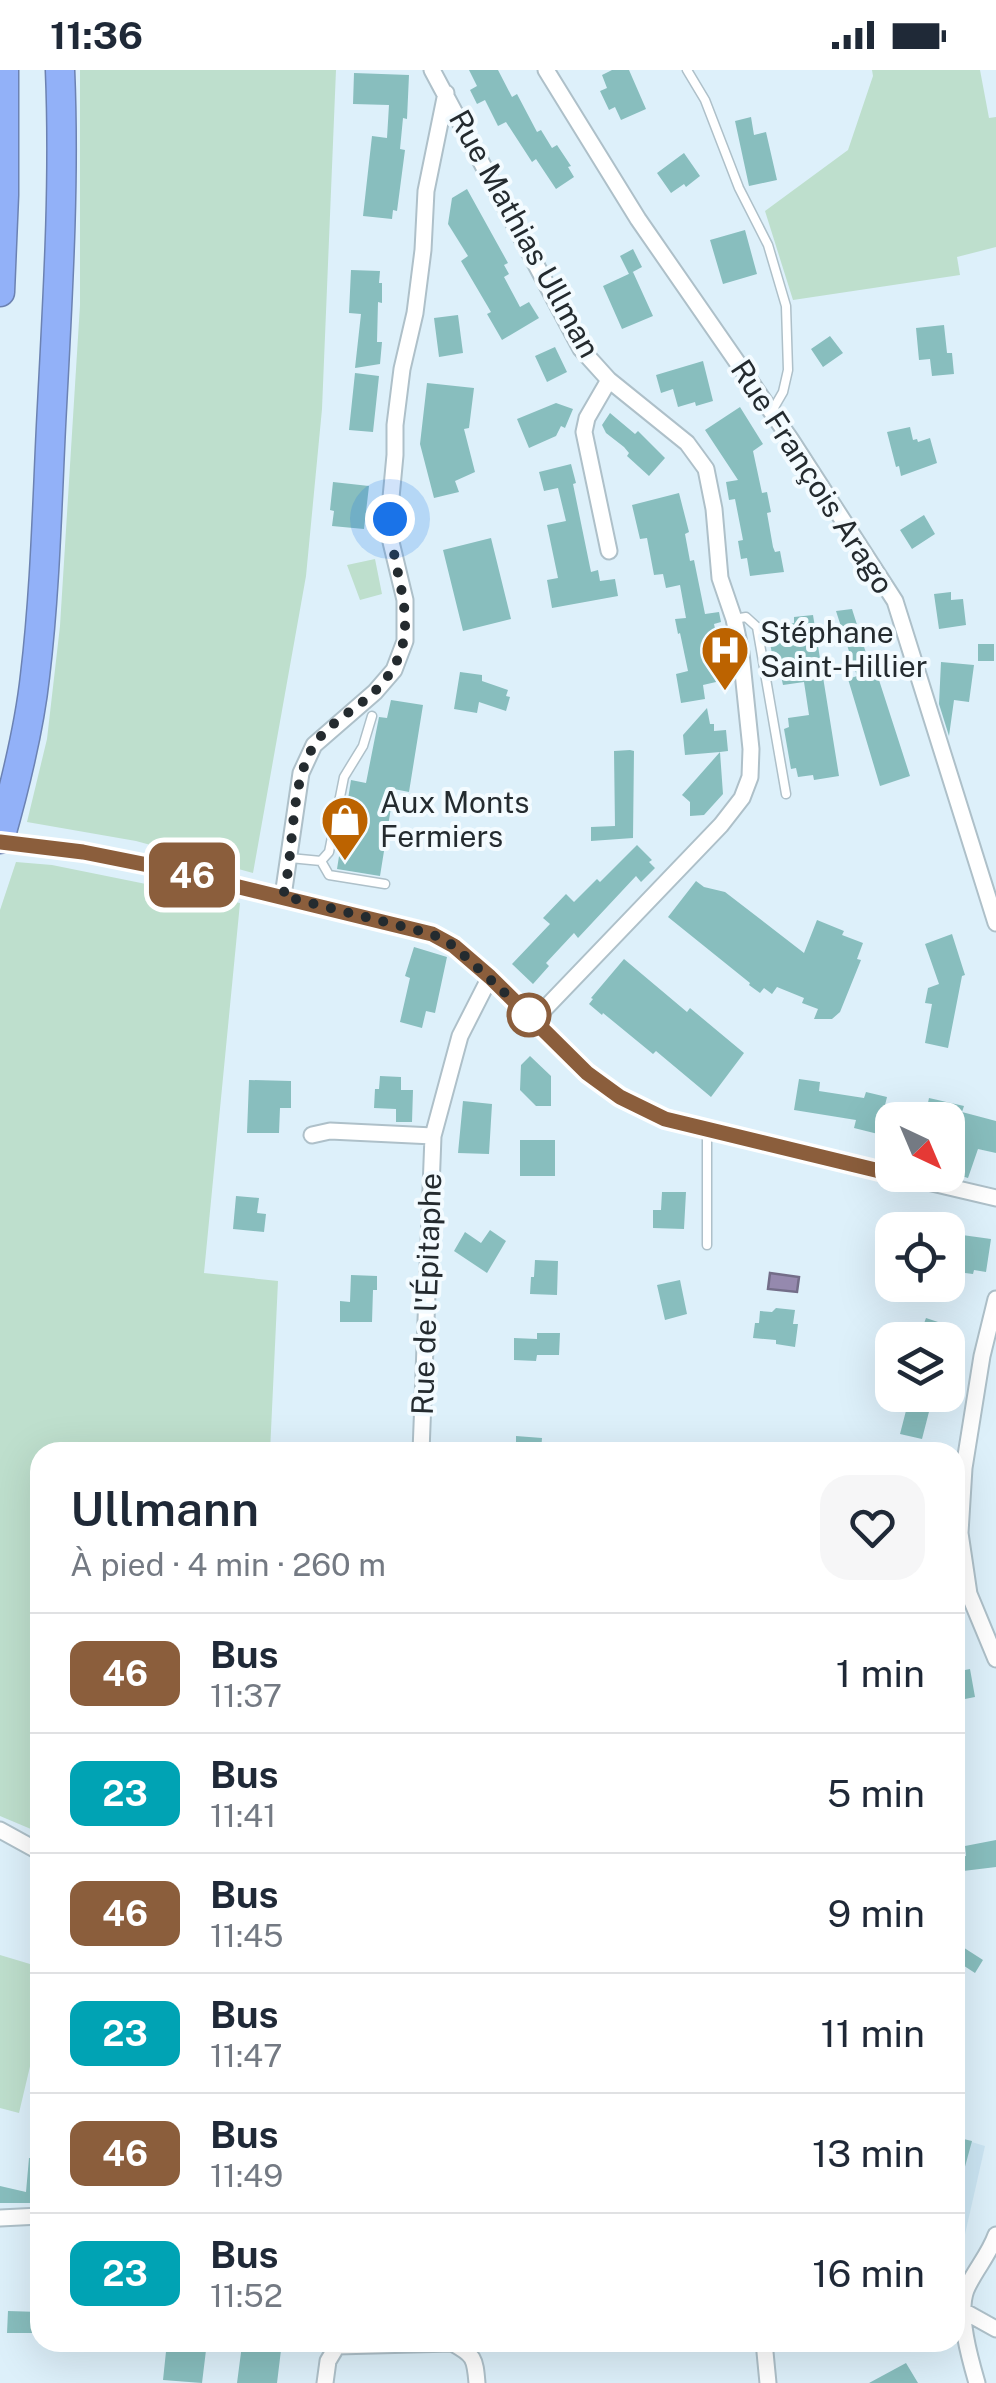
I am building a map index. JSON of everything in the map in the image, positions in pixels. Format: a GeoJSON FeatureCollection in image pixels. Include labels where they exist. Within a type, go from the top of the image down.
{"type":"FeatureCollection","features":[{"type":"Feature","properties":{"kind":"highway"},"geometry":{"type":"LineString","coordinates":[[0,292],[4,70]]}},
{"type":"Feature","properties":{"kind":"highway"},"geometry":{"type":"LineString","coordinates":[[0,840],[23,748],[35,678],[44,576],[58,306],[63,136],[60,70]]}},
{"type":"Feature","properties":{"kind":"highway"},"geometry":{"type":"LineString","coordinates":[[0,86],[4,118]]}},
{"type":"Feature","properties":{"kind":"street","name":"Rue Mathias Ullman"},"geometry":{"type":"LineString","coordinates":[[432,70],[581,349],[610,380],[687,443],[706,469],[720,578],[741,653],[751,749],[750,777],[742,798],[722,824],[534,1020]]}},
{"type":"Feature","properties":{"kind":"street","name":"Rue François Arago"},"geometry":{"type":"LineString","coordinates":[[546,70],[638,219],[771,412],[894,602],[996,923]]}},
{"type":"Feature","properties":{"kind":"street"},"geometry":{"type":"LineString","coordinates":[[283,896],[301,773],[314,744],[375,692],[394,670],[404,641],[405,600],[390,542],[395,425],[417,298],[426,192],[446,93]]}},
{"type":"Feature","properties":{"kind":"street"},"geometry":{"type":"LineString","coordinates":[[609,551],[584,432],[586,418],[610,380]]}},
{"type":"Feature","properties":{"kind":"street"},"geometry":{"type":"LineString","coordinates":[[0,840],[153,866],[432,934],[454,946],[490,977],[587,1073],[620,1097],[665,1119],[875,1169]]}},
{"type":"Feature","properties":{"kind":"street","name":"Rue de l'Épitaphe"},"geometry":{"type":"LineString","coordinates":[[421,1442],[432,1136],[460,1036],[490,977]]}},
{"type":"Feature","properties":{"kind":"street","name":"Rue de l'Épitaphe"},"geometry":{"type":"LineString","coordinates":[[312,1135],[330,1131],[432,1136]]}},
{"type":"Feature","properties":{"kind":"street"},"geometry":{"type":"LineString","coordinates":[[965,1191],[996,1198]]}},
{"type":"Feature","properties":{"kind":"street"},"geometry":{"type":"LineString","coordinates":[[965,1462],[982,1356],[996,1299]]}},
{"type":"Feature","properties":{"kind":"street"},"geometry":{"type":"LineString","coordinates":[[965,1567],[969,1594],[996,1659]]}},
{"type":"Feature","properties":{"kind":"street"},"geometry":{"type":"LineString","coordinates":[[0,1830],[30,1846]]}},
{"type":"Feature","properties":{"kind":"street"},"geometry":{"type":"LineString","coordinates":[[0,2218],[30,2216]]}},
{"type":"Feature","properties":{"kind":"street"},"geometry":{"type":"LineString","coordinates":[[965,2293],[996,2235]]}},
{"type":"Feature","properties":{"kind":"street"},"geometry":{"type":"LineString","coordinates":[[965,2311],[996,2329]]}},
{"type":"Feature","properties":{"kind":"street"},"geometry":{"type":"LineString","coordinates":[[965,2335],[977,2383]]}},
{"type":"Feature","properties":{"kind":"street"},"geometry":{"type":"LineString","coordinates":[[325,2383],[333,2352]]}},
{"type":"Feature","properties":{"kind":"street"},"geometry":{"type":"LineString","coordinates":[[468,2352],[475,2360],[477,2383]]}},
{"type":"Feature","properties":{"kind":"street"},"geometry":{"type":"LineString","coordinates":[[765,2352],[768,2383]]}},
{"type":"Feature","properties":{"kind":"lane"},"geometry":{"type":"LineString","coordinates":[[687,70],[705,100],[768,245],[786,306],[788,370],[783,392],[771,412]]}},
{"type":"Feature","properties":{"kind":"lane"},"geometry":{"type":"LineString","coordinates":[[883,583],[897,573]]}},
{"type":"Feature","properties":{"kind":"lane"},"geometry":{"type":"LineString","coordinates":[[734,619],[746,618],[758,627],[786,794]]}},
{"type":"Feature","properties":{"kind":"lane"},"geometry":{"type":"LineString","coordinates":[[321,861],[329,852],[344,777],[363,746],[372,716]]}},
{"type":"Feature","properties":{"kind":"lane"},"geometry":{"type":"LineString","coordinates":[[290,858],[321,861]]}},
{"type":"Feature","properties":{"kind":"lane"},"geometry":{"type":"LineString","coordinates":[[321,861],[329,875],[385,884]]}},
{"type":"Feature","properties":{"kind":"lane"},"geometry":{"type":"LineString","coordinates":[[707,1246],[708,1130]]}},
{"type":"Feature","properties":{"kind":"shaded area"},"geometry":{"type":"Polygon","coordinates":[[[770,1273],[799,1277],[797,1292],[768,1289],[770,1273]]]}},
{"type":"Feature","properties":{"kind":"shaded area"},"geometry":{"type":"Polygon","coordinates":[[[965,2140],[985,2146],[965,2234],[965,2140]]]}},
{"type":"Feature","properties":{"kind":"green space"},"geometry":{"type":"Polygon","coordinates":[[[80,70],[336,70],[322,409],[306,576],[253,873],[136,841],[27,822],[47,739],[60,626],[80,305],[80,70]]]}},
{"type":"Feature","properties":{"kind":"green space"},"geometry":{"type":"Polygon","coordinates":[[[872,70],[980,70],[989,118],[996,117],[996,247],[957,257],[960,275],[793,300],[765,211],[848,150],[872,70]]]}},
{"type":"Feature","properties":{"kind":"green space"},"geometry":{"type":"Polygon","coordinates":[[[375,559],[382,594],[360,600],[347,565],[375,559]]]}},
{"type":"Feature","properties":{"kind":"green space"},"geometry":{"type":"Polygon","coordinates":[[[16,862],[52,865],[240,903],[204,1273],[278,1281],[270,1442],[30,1442],[30,1829],[0,1816],[0,910],[16,862]]]}},
{"type":"Feature","properties":{"kind":"green space"},"geometry":{"type":"Polygon","coordinates":[[[0,1955],[30,1964],[30,2066],[19,2113],[0,2108],[0,1955]]]}},
{"type":"Feature","properties":{"kind":"building"},"geometry":{"type":"Polygon","coordinates":[[[469,70],[498,70],[512,97],[517,94],[537,132],[541,130],[552,148],[557,145],[574,177],[556,189],[536,159],[532,162],[506,122],[498,126],[485,100],[477,104],[470,90],[477,86],[469,70]]]}},
{"type":"Feature","properties":{"kind":"building"},"geometry":{"type":"Polygon","coordinates":[[[612,70],[629,70],[646,109],[621,120],[615,107],[609,110],[600,91],[607,88],[602,75],[612,70]]]}},
{"type":"Feature","properties":{"kind":"building"},"geometry":{"type":"Polygon","coordinates":[[[354,73],[409,75],[407,119],[403,118],[400,149],[405,150],[397,211],[393,210],[392,219],[363,216],[372,136],[387,138],[389,105],[353,104],[354,73]]]}},
{"type":"Feature","properties":{"kind":"building"},"geometry":{"type":"Polygon","coordinates":[[[751,117],[754,135],[766,132],[777,180],[749,186],[735,121],[751,117]]]}},
{"type":"Feature","properties":{"kind":"building"},"geometry":{"type":"Polygon","coordinates":[[[684,153],[700,176],[671,193],[657,173],[684,153]]]}},
{"type":"Feature","properties":{"kind":"building"},"geometry":{"type":"Polygon","coordinates":[[[467,189],[508,263],[504,265],[509,274],[504,277],[520,307],[529,302],[539,318],[502,340],[487,314],[491,312],[461,261],[468,256],[448,224],[452,198],[467,189]]]}},
{"type":"Feature","properties":{"kind":"building"},"geometry":{"type":"Polygon","coordinates":[[[745,230],[757,274],[723,284],[710,240],[745,230]]]}},
{"type":"Feature","properties":{"kind":"building"},"geometry":{"type":"Polygon","coordinates":[[[633,249],[642,267],[629,274],[620,256],[633,249]]]}},
{"type":"Feature","properties":{"kind":"building"},"geometry":{"type":"Polygon","coordinates":[[[351,270],[380,271],[380,364],[355,368],[361,314],[349,313],[351,270]]]}},
{"type":"Feature","properties":{"kind":"building"},"geometry":{"type":"Polygon","coordinates":[[[633,272],[653,316],[622,329],[603,286],[633,272]]]}},
{"type":"Feature","properties":{"kind":"building"},"geometry":{"type":"Polygon","coordinates":[[[458,315],[463,353],[439,357],[434,318],[458,315]]]}},
{"type":"Feature","properties":{"kind":"building"},"geometry":{"type":"Polygon","coordinates":[[[944,325],[954,374],[932,376],[930,359],[919,360],[916,328],[944,325]]]}},
{"type":"Feature","properties":{"kind":"building"},"geometry":{"type":"Polygon","coordinates":[[[830,336],[843,353],[823,367],[811,349],[830,336]]]}},
{"type":"Feature","properties":{"kind":"building"},"geometry":{"type":"Polygon","coordinates":[[[555,347],[567,372],[547,382],[535,356],[555,347]]]}},
{"type":"Feature","properties":{"kind":"building"},"geometry":{"type":"Polygon","coordinates":[[[703,361],[713,401],[678,407],[673,389],[661,393],[656,375],[703,361]]]}},
{"type":"Feature","properties":{"kind":"building"},"geometry":{"type":"Polygon","coordinates":[[[355,373],[379,376],[373,432],[349,430],[355,373]]]}},
{"type":"Feature","properties":{"kind":"building"},"geometry":{"type":"Polygon","coordinates":[[[427,383],[474,388],[469,428],[464,429],[475,472],[455,481],[459,492],[434,498],[420,444],[427,383]]]}},
{"type":"Feature","properties":{"kind":"building"},"geometry":{"type":"Polygon","coordinates":[[[556,403],[573,409],[565,428],[561,426],[556,436],[529,448],[517,419],[556,403]]]}},
{"type":"Feature","properties":{"kind":"building"},"geometry":{"type":"Polygon","coordinates":[[[740,407],[763,444],[753,451],[762,493],[767,492],[773,547],[775,552],[780,551],[784,572],[750,576],[747,558],[741,559],[738,541],[743,540],[735,499],[729,500],[726,482],[738,480],[705,430],[740,407]]]}},
{"type":"Feature","properties":{"kind":"building"},"geometry":{"type":"Polygon","coordinates":[[[610,413],[635,434],[638,431],[665,458],[649,476],[606,433],[602,425],[610,413]]]}},
{"type":"Feature","properties":{"kind":"building"},"geometry":{"type":"Polygon","coordinates":[[[910,427],[913,440],[930,438],[937,463],[901,476],[887,432],[910,427]]]}},
{"type":"Feature","properties":{"kind":"building"},"geometry":{"type":"Polygon","coordinates":[[[571,464],[591,572],[598,570],[600,581],[615,579],[618,596],[552,608],[547,580],[558,578],[547,525],[566,521],[558,488],[544,491],[539,472],[571,464]]]}},
{"type":"Feature","properties":{"kind":"building"},"geometry":{"type":"Polygon","coordinates":[[[333,482],[369,486],[364,529],[332,526],[333,482]]]}},
{"type":"Feature","properties":{"kind":"building"},"geometry":{"type":"Polygon","coordinates":[[[679,493],[689,532],[685,534],[690,561],[694,560],[705,614],[719,612],[721,622],[714,624],[717,638],[710,640],[716,682],[703,685],[705,699],[681,703],[676,674],[688,671],[675,619],[686,618],[680,585],[666,588],[663,574],[654,575],[647,538],[640,539],[632,505],[679,493]]]}},
{"type":"Feature","properties":{"kind":"building"},"geometry":{"type":"Polygon","coordinates":[[[924,515],[935,534],[912,549],[900,530],[924,515]]]}},
{"type":"Feature","properties":{"kind":"building"},"geometry":{"type":"Polygon","coordinates":[[[491,538],[511,619],[463,631],[443,550],[491,538]]]}},
{"type":"Feature","properties":{"kind":"building"},"geometry":{"type":"Polygon","coordinates":[[[951,592],[951,600],[963,599],[966,625],[939,629],[934,594],[951,592]]]}},
{"type":"Feature","properties":{"kind":"building"},"geometry":{"type":"Polygon","coordinates":[[[852,609],[866,653],[872,651],[910,776],[880,786],[848,679],[857,676],[836,611],[852,609]]]}},
{"type":"Feature","properties":{"kind":"building"},"geometry":{"type":"Polygon","coordinates":[[[813,615],[839,776],[814,780],[813,775],[798,777],[796,768],[791,769],[784,729],[789,727],[788,718],[809,715],[804,682],[783,685],[781,676],[776,677],[769,637],[774,636],[773,627],[794,623],[794,617],[813,615]]]}},
{"type":"Feature","properties":{"kind":"building"},"geometry":{"type":"Polygon","coordinates":[[[978,644],[994,644],[994,661],[978,661],[978,644]]]}},
{"type":"Feature","properties":{"kind":"building"},"geometry":{"type":"Polygon","coordinates":[[[941,662],[974,665],[969,702],[954,700],[949,736],[939,704],[941,662]]]}},
{"type":"Feature","properties":{"kind":"building"},"geometry":{"type":"Polygon","coordinates":[[[460,672],[482,675],[482,681],[508,690],[506,711],[479,702],[477,713],[454,709],[460,672]]]}},
{"type":"Feature","properties":{"kind":"building"},"geometry":{"type":"Polygon","coordinates":[[[391,700],[423,705],[409,792],[394,789],[380,876],[337,869],[351,780],[366,783],[379,717],[387,718],[391,700]]]}},
{"type":"Feature","properties":{"kind":"building"},"geometry":{"type":"Polygon","coordinates":[[[707,708],[714,731],[726,730],[728,751],[685,755],[683,735],[707,708]]]}},
{"type":"Feature","properties":{"kind":"building"},"geometry":{"type":"Polygon","coordinates":[[[614,751],[634,751],[633,838],[591,841],[591,827],[615,826],[614,751]]]}},
{"type":"Feature","properties":{"kind":"building"},"geometry":{"type":"Polygon","coordinates":[[[720,752],[723,794],[704,815],[690,816],[690,802],[682,795],[720,752]]]}},
{"type":"Feature","properties":{"kind":"building"},"geometry":{"type":"Polygon","coordinates":[[[637,845],[655,868],[641,882],[636,876],[578,938],[574,933],[546,963],[549,966],[533,984],[512,964],[550,924],[543,918],[566,894],[574,902],[597,879],[600,882],[637,845]]]}},
{"type":"Feature","properties":{"kind":"building"},"geometry":{"type":"Polygon","coordinates":[[[696,881],[725,892],[804,953],[817,920],[863,943],[857,959],[861,960],[840,1012],[832,1019],[814,1019],[818,1009],[802,1003],[804,998],[777,987],[772,994],[764,988],[760,993],[668,917],[696,881]]]}},
{"type":"Feature","properties":{"kind":"building"},"geometry":{"type":"Polygon","coordinates":[[[952,934],[965,975],[948,1048],[925,1043],[932,1004],[925,1003],[928,988],[939,984],[925,944],[952,934]]]}},
{"type":"Feature","properties":{"kind":"building"},"geometry":{"type":"Polygon","coordinates":[[[414,947],[447,957],[435,1013],[426,1011],[422,1028],[400,1022],[410,978],[405,976],[414,947]]]}},
{"type":"Feature","properties":{"kind":"building"},"geometry":{"type":"Polygon","coordinates":[[[624,959],[744,1053],[711,1097],[656,1051],[653,1054],[589,1004],[624,959]]]}},
{"type":"Feature","properties":{"kind":"building"},"geometry":{"type":"Polygon","coordinates":[[[530,1056],[551,1076],[551,1106],[536,1106],[520,1090],[521,1065],[530,1056]]]}},
{"type":"Feature","properties":{"kind":"building"},"geometry":{"type":"Polygon","coordinates":[[[380,1076],[401,1077],[401,1090],[413,1090],[412,1122],[396,1122],[396,1109],[374,1108],[380,1076]]]}},
{"type":"Feature","properties":{"kind":"building"},"geometry":{"type":"Polygon","coordinates":[[[799,1079],[820,1082],[819,1091],[864,1098],[866,1092],[887,1097],[886,1102],[875,1102],[875,1133],[854,1128],[856,1120],[794,1110],[799,1079]]]}},
{"type":"Feature","properties":{"kind":"building"},"geometry":{"type":"Polygon","coordinates":[[[249,1080],[291,1081],[291,1108],[280,1108],[279,1133],[247,1133],[249,1080]]]}},
{"type":"Feature","properties":{"kind":"building"},"geometry":{"type":"Polygon","coordinates":[[[463,1101],[492,1104],[489,1154],[458,1153],[463,1101]]]}},
{"type":"Feature","properties":{"kind":"building"},"geometry":{"type":"Polygon","coordinates":[[[965,1113],[996,1121],[996,1153],[978,1149],[968,1178],[965,1113]]]}},
{"type":"Feature","properties":{"kind":"building"},"geometry":{"type":"Polygon","coordinates":[[[520,1140],[555,1140],[555,1176],[520,1176],[520,1140]]]}},
{"type":"Feature","properties":{"kind":"building"},"geometry":{"type":"Polygon","coordinates":[[[662,1192],[686,1192],[684,1229],[653,1228],[653,1210],[661,1210],[662,1192]]]}},
{"type":"Feature","properties":{"kind":"building"},"geometry":{"type":"Polygon","coordinates":[[[236,1196],[259,1198],[257,1213],[266,1214],[264,1232],[233,1229],[236,1196]]]}},
{"type":"Feature","properties":{"kind":"building"},"geometry":{"type":"Polygon","coordinates":[[[490,1230],[506,1241],[487,1273],[454,1251],[465,1232],[481,1243],[490,1230]]]}},
{"type":"Feature","properties":{"kind":"building"},"geometry":{"type":"Polygon","coordinates":[[[965,1235],[991,1239],[986,1272],[974,1270],[973,1274],[965,1273],[965,1235]]]}},
{"type":"Feature","properties":{"kind":"building"},"geometry":{"type":"Polygon","coordinates":[[[535,1260],[558,1261],[557,1295],[530,1294],[535,1260]]]}},
{"type":"Feature","properties":{"kind":"building"},"geometry":{"type":"Polygon","coordinates":[[[351,1275],[377,1276],[372,1322],[340,1322],[340,1301],[350,1302],[351,1275]]]}},
{"type":"Feature","properties":{"kind":"building"},"geometry":{"type":"Polygon","coordinates":[[[680,1280],[687,1314],[665,1320],[657,1285],[680,1280]]]}},
{"type":"Feature","properties":{"kind":"building"},"geometry":{"type":"Polygon","coordinates":[[[776,1308],[795,1310],[795,1347],[753,1338],[760,1311],[772,1312],[776,1308]]]}},
{"type":"Feature","properties":{"kind":"building"},"geometry":{"type":"Polygon","coordinates":[[[537,1333],[560,1333],[559,1355],[537,1355],[536,1361],[514,1360],[514,1338],[537,1339],[537,1333]]]}},
{"type":"Feature","properties":{"kind":"building"},"geometry":{"type":"Polygon","coordinates":[[[906,1412],[929,1412],[922,1439],[900,1434],[906,1412]]]}},
{"type":"Feature","properties":{"kind":"building"},"geometry":{"type":"Polygon","coordinates":[[[516,1436],[542,1438],[542,1442],[516,1442],[516,1436]]]}},
{"type":"Feature","properties":{"kind":"building"},"geometry":{"type":"Polygon","coordinates":[[[970,1669],[975,1697],[965,1699],[965,1670],[970,1669]]]}},
{"type":"Feature","properties":{"kind":"building"},"geometry":{"type":"Polygon","coordinates":[[[996,1840],[996,1867],[965,1871],[965,1846],[996,1840]]]}},
{"type":"Feature","properties":{"kind":"building"},"geometry":{"type":"Polygon","coordinates":[[[965,1948],[983,1960],[975,1973],[965,1966],[965,1948]]]}},
{"type":"Feature","properties":{"kind":"building"},"geometry":{"type":"Polygon","coordinates":[[[965,2139],[972,2141],[965,2167],[965,2139]]]}},
{"type":"Feature","properties":{"kind":"building"},"geometry":{"type":"Polygon","coordinates":[[[30,2158],[30,2203],[0,2203],[0,2186],[26,2192],[30,2158]]]}},
{"type":"Feature","properties":{"kind":"building"},"geometry":{"type":"Polygon","coordinates":[[[8,2311],[30,2312],[30,2333],[7,2333],[8,2311]]]}},
{"type":"Feature","properties":{"kind":"building"},"geometry":{"type":"Polygon","coordinates":[[[166,2352],[206,2352],[202,2383],[163,2380],[166,2352]]]}},
{"type":"Feature","properties":{"kind":"building"},"geometry":{"type":"Polygon","coordinates":[[[241,2352],[281,2352],[277,2383],[237,2383],[241,2352]]]}},
{"type":"Feature","properties":{"kind":"building"},"geometry":{"type":"Polygon","coordinates":[[[906,2363],[918,2383],[869,2383],[906,2363]]]}},
{"type":"Feature","properties":{"kind":"bus line","name":"46"},"geometry":{"type":"LineString","coordinates":[[0,842],[153,866],[432,934],[454,946],[490,977],[587,1073],[620,1097],[665,1119],[875,1170]]}},
{"type":"Feature","properties":{"kind":"place","name":"Stéphane Saint-Hillier"},"geometry":{"type":"Point","coordinates":[725,692]}},
{"type":"Feature","properties":{"kind":"place","name":"Aux Monts Fermiers"},"geometry":{"type":"Point","coordinates":[345,862]}},
{"type":"Feature","properties":{"kind":"route"},"geometry":{"type":"LineString","coordinates":[[390,519],[390,542],[405,600],[404,641],[394,670],[375,692],[314,744],[301,773],[283,896],[432,934],[454,946],[534,1020],[529,1015]]}}]}
